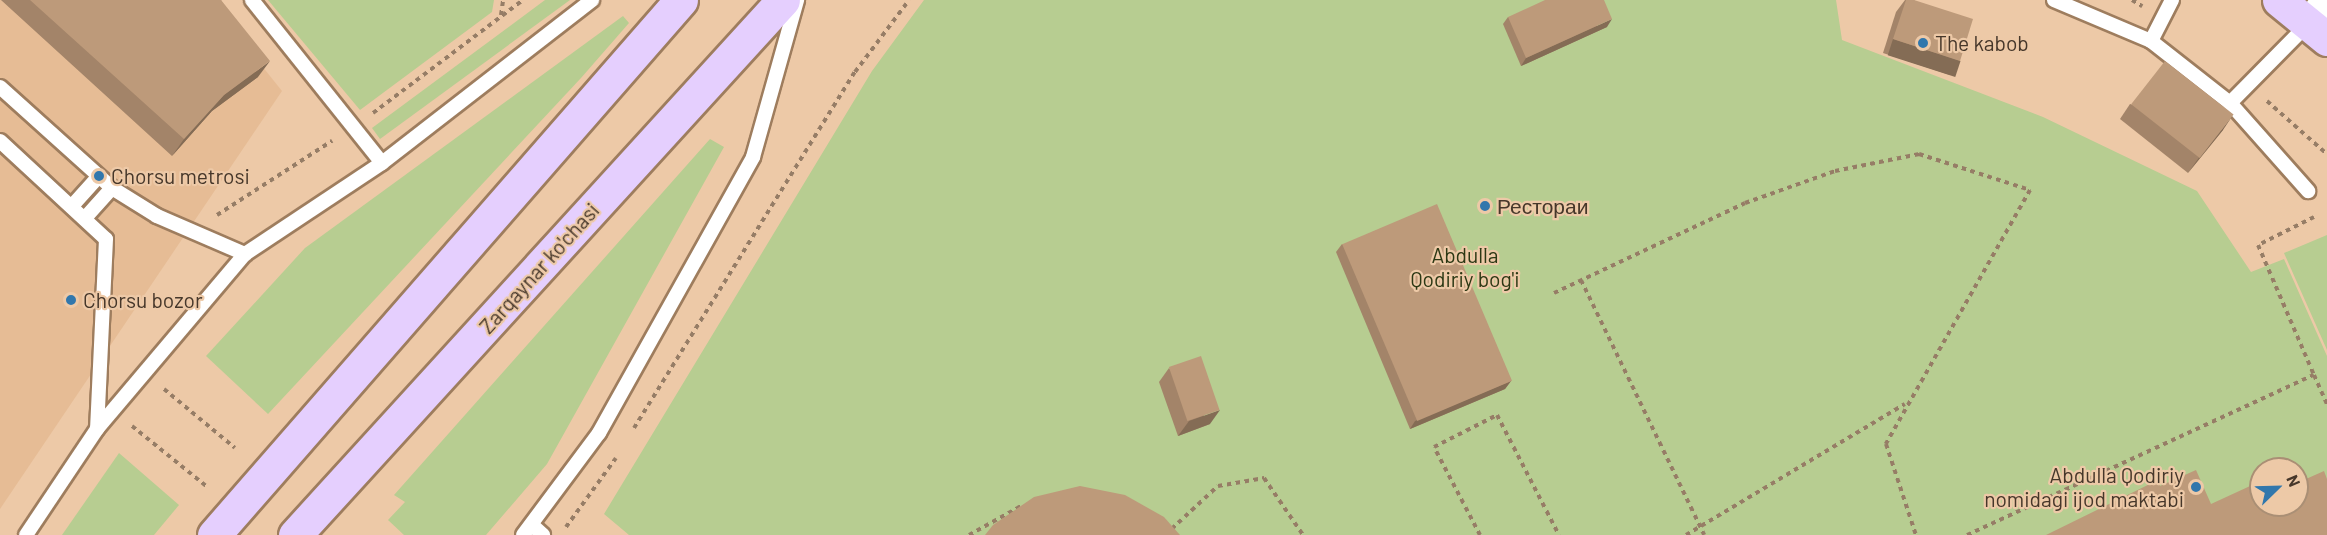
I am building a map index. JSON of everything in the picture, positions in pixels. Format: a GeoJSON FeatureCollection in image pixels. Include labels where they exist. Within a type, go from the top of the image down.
{"type":"FeatureCollection","features":[{"type":"Feature","properties":{"kind":"main road"},"geometry":{"type":"LineString","coordinates":[[214,535],[681,0]]}},
{"type":"Feature","properties":{"kind":"main road","name":"Zarqaynar ko'chasi"},"geometry":{"type":"LineString","coordinates":[[295,535],[783,0]]}},
{"type":"Feature","properties":{"kind":"main road"},"geometry":{"type":"LineString","coordinates":[[2279,0],[2321,21]]}},
{"type":"Feature","properties":{"kind":"lane"},"geometry":{"type":"LineString","coordinates":[[252,0],[382,163]]}},
{"type":"Feature","properties":{"kind":"lane"},"geometry":{"type":"LineString","coordinates":[[26,535],[97,429],[245,254],[382,163],[592,0]]}},
{"type":"Feature","properties":{"kind":"lane"},"geometry":{"type":"LineString","coordinates":[[543,535],[527,530],[599,433],[753,157],[797,0]]}},
{"type":"Feature","properties":{"kind":"lane"},"geometry":{"type":"LineString","coordinates":[[2054,0],[2151,41],[2230,103],[2308,191]]}},
{"type":"Feature","properties":{"kind":"lane"},"geometry":{"type":"LineString","coordinates":[[2151,41],[2172,0]]}},
{"type":"Feature","properties":{"kind":"lane"},"geometry":{"type":"LineString","coordinates":[[2230,103],[2321,21]]}},
{"type":"Feature","properties":{"kind":"lane"},"geometry":{"type":"LineString","coordinates":[[0,87],[112,188],[157,216],[245,254]]}},
{"type":"Feature","properties":{"kind":"lane"},"geometry":{"type":"LineString","coordinates":[[0,141],[106,239],[97,429]]}},
{"type":"Feature","properties":{"kind":"lane"},"geometry":{"type":"LineString","coordinates":[[72,206],[99,176]]}},
{"type":"Feature","properties":{"kind":"lane"},"geometry":{"type":"LineString","coordinates":[[85,218],[112,188]]}},
{"type":"Feature","properties":{"kind":"path"},"geometry":{"type":"LineString","coordinates":[[501,16],[503,0]]}},
{"type":"Feature","properties":{"kind":"path"},"geometry":{"type":"LineString","coordinates":[[627,439],[855,72],[909,0]]}},
{"type":"Feature","properties":{"kind":"path"},"geometry":{"type":"LineString","coordinates":[[1554,293],[1745,203],[1835,171],[1919,154],[2030,190],[1906,403],[1886,444],[1916,535]]}},
{"type":"Feature","properties":{"kind":"path"},"geometry":{"type":"LineString","coordinates":[[2317,216],[2258,245],[2327,404]]}},
{"type":"Feature","properties":{"kind":"path"},"geometry":{"type":"LineString","coordinates":[[1581,280],[1704,535]]}},
{"type":"Feature","properties":{"kind":"path"},"geometry":{"type":"LineString","coordinates":[[146,373],[235,448]]}},
{"type":"Feature","properties":{"kind":"path"},"geometry":{"type":"LineString","coordinates":[[1967,535],[2314,375]]}},
{"type":"Feature","properties":{"kind":"path"},"geometry":{"type":"LineString","coordinates":[[1686,535],[1906,403]]}},
{"type":"Feature","properties":{"kind":"path"},"geometry":{"type":"LineString","coordinates":[[113,411],[206,486]]}},
{"type":"Feature","properties":{"kind":"path"},"geometry":{"type":"LineString","coordinates":[[1480,535],[1434,447],[1497,415],[1559,535]]}},
{"type":"Feature","properties":{"kind":"path"},"geometry":{"type":"LineString","coordinates":[[561,535],[621,449]]}},
{"type":"Feature","properties":{"kind":"path"},"geometry":{"type":"LineString","coordinates":[[1155,527],[1163,535],[1218,486],[1264,478],[1303,535]]}},
{"type":"Feature","properties":{"kind":"path"},"geometry":{"type":"LineString","coordinates":[[969,535],[1010,509],[1032,503]]}},
{"type":"Feature","properties":{"kind":"shaded area","name":"Chorsu bozor"},"geometry":{"type":"Polygon","coordinates":[[[0,0],[209,0],[282,91],[0,509],[0,0]]]}},
{"type":"Feature","properties":{"kind":"green space"},"geometry":{"type":"Polygon","coordinates":[[[268,0],[494,0],[492,12],[360,110],[268,0]]]}},
{"type":"Feature","properties":{"kind":"green space"},"geometry":{"type":"Polygon","coordinates":[[[545,0],[570,0],[380,139],[372,128],[545,0]]]}},
{"type":"Feature","properties":{"kind":"green space","name":"Abdulla Qodiriy bog'i"},"geometry":{"type":"Polygon","coordinates":[[[924,0],[1836,0],[1842,40],[2043,117],[2197,191],[2251,272],[2284,259],[2327,356],[2327,535],[629,535],[604,514],[872,71],[924,0]]]}},
{"type":"Feature","properties":{"kind":"green space"},"geometry":{"type":"Polygon","coordinates":[[[623,16],[629,23],[581,78],[268,414],[206,356],[305,248],[623,16]]]}},
{"type":"Feature","properties":{"kind":"green space"},"geometry":{"type":"Polygon","coordinates":[[[710,139],[724,147],[547,464],[486,535],[404,535],[388,520],[405,502],[394,495],[710,139]]]}},
{"type":"Feature","properties":{"kind":"green space"},"geometry":{"type":"Polygon","coordinates":[[[2327,235],[2327,350],[2284,253],[2327,235]]]}},
{"type":"Feature","properties":{"kind":"green space"},"geometry":{"type":"Polygon","coordinates":[[[119,453],[179,505],[154,535],[62,535],[119,453]]]}},
{"type":"Feature","properties":{"kind":"building"},"geometry":{"type":"Polygon","coordinates":[[[30,0],[221,0],[270,61],[224,95],[184,139],[30,0]]]}},
{"type":"Feature","properties":{"kind":"building"},"geometry":{"type":"Polygon","coordinates":[[[1545,0],[1604,0],[1612,19],[1526,58],[1508,17],[1545,0]]]}},
{"type":"Feature","properties":{"kind":"building"},"geometry":{"type":"Polygon","coordinates":[[[1906,0],[1914,0],[1973,19],[1960,61],[1893,39],[1906,0]]]}},
{"type":"Feature","properties":{"kind":"building"},"geometry":{"type":"Polygon","coordinates":[[[2165,61],[2234,115],[2200,158],[2131,104],[2165,61]]]}},
{"type":"Feature","properties":{"kind":"building"},"geometry":{"type":"Polygon","coordinates":[[[1437,204],[1512,381],[1417,421],[1342,244],[1437,204]]]}},
{"type":"Feature","properties":{"kind":"building"},"geometry":{"type":"Polygon","coordinates":[[[1201,356],[1220,410],[1187,421],[1169,367],[1201,356]]]}},
{"type":"Feature","properties":{"kind":"building"},"geometry":{"type":"Polygon","coordinates":[[[2196,470],[2211,504],[2249,487],[2249,517],[2309,517],[2309,478],[2324,471],[2327,479],[2327,535],[2046,535],[2158,480],[2160,486],[2196,470]]]}},
{"type":"Feature","properties":{"kind":"building"},"geometry":{"type":"Polygon","coordinates":[[[1080,486],[1125,495],[1164,517],[1180,535],[985,535],[993,525],[1034,497],[1080,486]]]}},
{"type":"Feature","properties":{"kind":"place","name":"The kabob"},"geometry":{"type":"Point","coordinates":[1923,43]}},
{"type":"Feature","properties":{"kind":"place","name":"Chorsu metrosi"},"geometry":{"type":"Point","coordinates":[99,176]}},
{"type":"Feature","properties":{"kind":"place","name":"Рестораи"},"geometry":{"type":"Point","coordinates":[1485,206]}},
{"type":"Feature","properties":{"kind":"place","name":"Chorsu bozor"},"geometry":{"type":"Point","coordinates":[71,300]}},
{"type":"Feature","properties":{"kind":"place","name":"Abdulla Qodiriy nomidagi ijod maktabi"},"geometry":{"type":"Point","coordinates":[2196,487]}}]}
